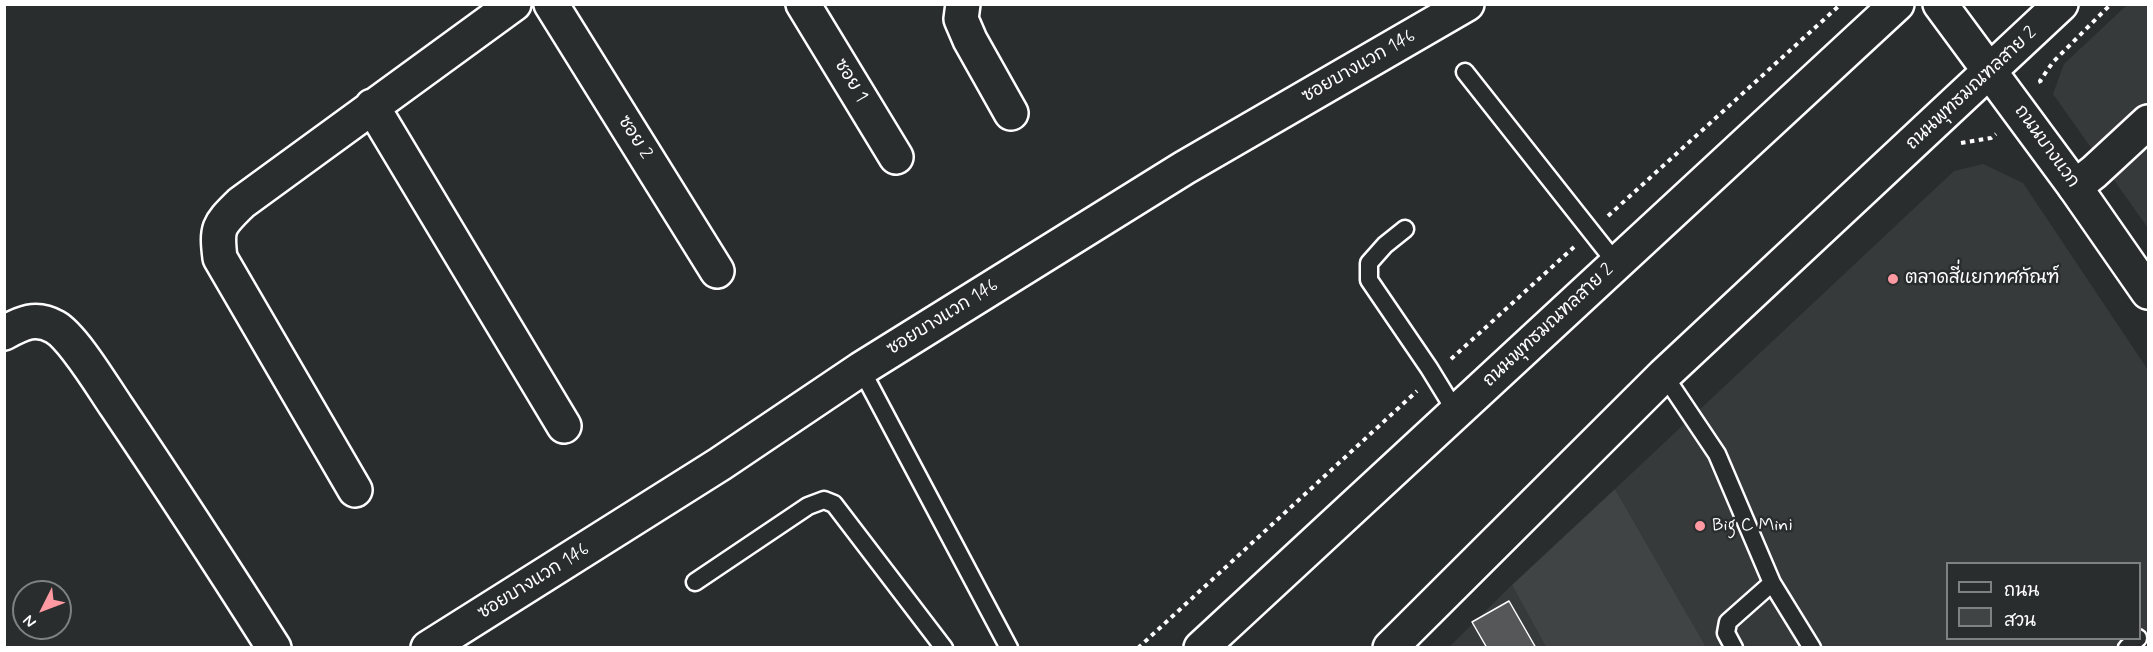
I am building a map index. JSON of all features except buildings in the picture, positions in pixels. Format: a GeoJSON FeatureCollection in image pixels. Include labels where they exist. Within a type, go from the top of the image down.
{"type":"FeatureCollection","features":[{"type":"Feature","properties":{"kind":"street"},"geometry":{"type":"LineString","coordinates":[[355,490],[220,258],[217,235],[223,221],[241,203],[514,4]]}},
{"type":"Feature","properties":{"kind":"street","name":"ซอย 2"},"geometry":{"type":"LineString","coordinates":[[551,4],[717,271]]}},
{"type":"Feature","properties":{"kind":"street","name":"ซอย 1"},"geometry":{"type":"LineString","coordinates":[[803,4],[896,157]]}},
{"type":"Feature","properties":{"kind":"street"},"geometry":{"type":"LineString","coordinates":[[963,4],[961,18],[970,40],[1011,113]]}},
{"type":"Feature","properties":{"kind":"street","name":"ซอยบางแวก 146"},"geometry":{"type":"LineString","coordinates":[[428,648],[720,464],[861,369],[1184,168],[1467,4]]}},
{"type":"Feature","properties":{"kind":"street","name":"ถนนพุทธมณฑลสาย 2"},"geometry":{"type":"LineString","coordinates":[[1201,648],[1897,4]]}},
{"type":"Feature","properties":{"kind":"street","name":"ถนนบางแวก"},"geometry":{"type":"LineString","coordinates":[[1940,4],[2075,187],[2148,292]]}},
{"type":"Feature","properties":{"kind":"street","name":"ถนนพุทธมณฑลสาย 2"},"geometry":{"type":"LineString","coordinates":[[1390,648],[1664,375],[2061,4]]}},
{"type":"Feature","properties":{"kind":"street"},"geometry":{"type":"LineString","coordinates":[[372,106],[564,426]]}},
{"type":"Feature","properties":{"kind":"street"},"geometry":{"type":"LineString","coordinates":[[2075,187],[2148,122]]}},
{"type":"Feature","properties":{"kind":"street"},"geometry":{"type":"LineString","coordinates":[[4,333],[23,323],[40,320],[58,328],[79,351],[177,495],[274,648]]}},
{"type":"Feature","properties":{"kind":"lane"},"geometry":{"type":"LineString","coordinates":[[1465,72],[1616,263]]}},
{"type":"Feature","properties":{"kind":"lane"},"geometry":{"type":"LineString","coordinates":[[1405,229],[1385,244],[1369,263],[1369,280],[1434,375],[1456,412]]}},
{"type":"Feature","properties":{"kind":"lane"},"geometry":{"type":"LineString","coordinates":[[861,369],[1009,648]]}},
{"type":"Feature","properties":{"kind":"lane"},"geometry":{"type":"LineString","coordinates":[[1664,375],[1718,454],[1772,583],[1812,648]]}},
{"type":"Feature","properties":{"kind":"lane"},"geometry":{"type":"LineString","coordinates":[[695,582],[808,506],[824,500],[834,504],[944,648]]}},
{"type":"Feature","properties":{"kind":"lane"},"geometry":{"type":"LineString","coordinates":[[1734,648],[1726,633],[1728,622],[1772,583]]}},
{"type":"Feature","properties":{"kind":"path"},"geometry":{"type":"LineString","coordinates":[[1137,648],[1841,4]]}},
{"type":"Feature","properties":{"kind":"path"},"geometry":{"type":"LineString","coordinates":[[2042,91],[2040,81],[2053,62],[2111,4]]}},
{"type":"Feature","properties":{"kind":"shaded area"},"geometry":{"type":"Polygon","coordinates":[[[2127,5],[2148,5],[2148,228],[2053,94],[2064,64],[2127,5]]]}},
{"type":"Feature","properties":{"kind":"shaded area"},"geometry":{"type":"Polygon","coordinates":[[[1983,164],[2023,183],[2148,370],[2148,647],[1706,647],[1615,489],[1954,171],[1983,164]]]}},
{"type":"Feature","properties":{"kind":"shaded area"},"geometry":{"type":"Polygon","coordinates":[[[1512,585],[1546,647],[1448,648],[1512,585]]]}},
{"type":"Feature","properties":{"kind":"green space"},"geometry":{"type":"Polygon","coordinates":[[[1615,489],[1706,647],[1546,647],[1512,585],[1615,489]]]}},
{"type":"Feature","properties":{"kind":"place","name":"ตลาดสี่แยกทศกัณฑ์"},"geometry":{"type":"Point","coordinates":[1893,279]}},
{"type":"Feature","properties":{"kind":"place","name":"Big C Mini"},"geometry":{"type":"Point","coordinates":[1700,526]}}]}
